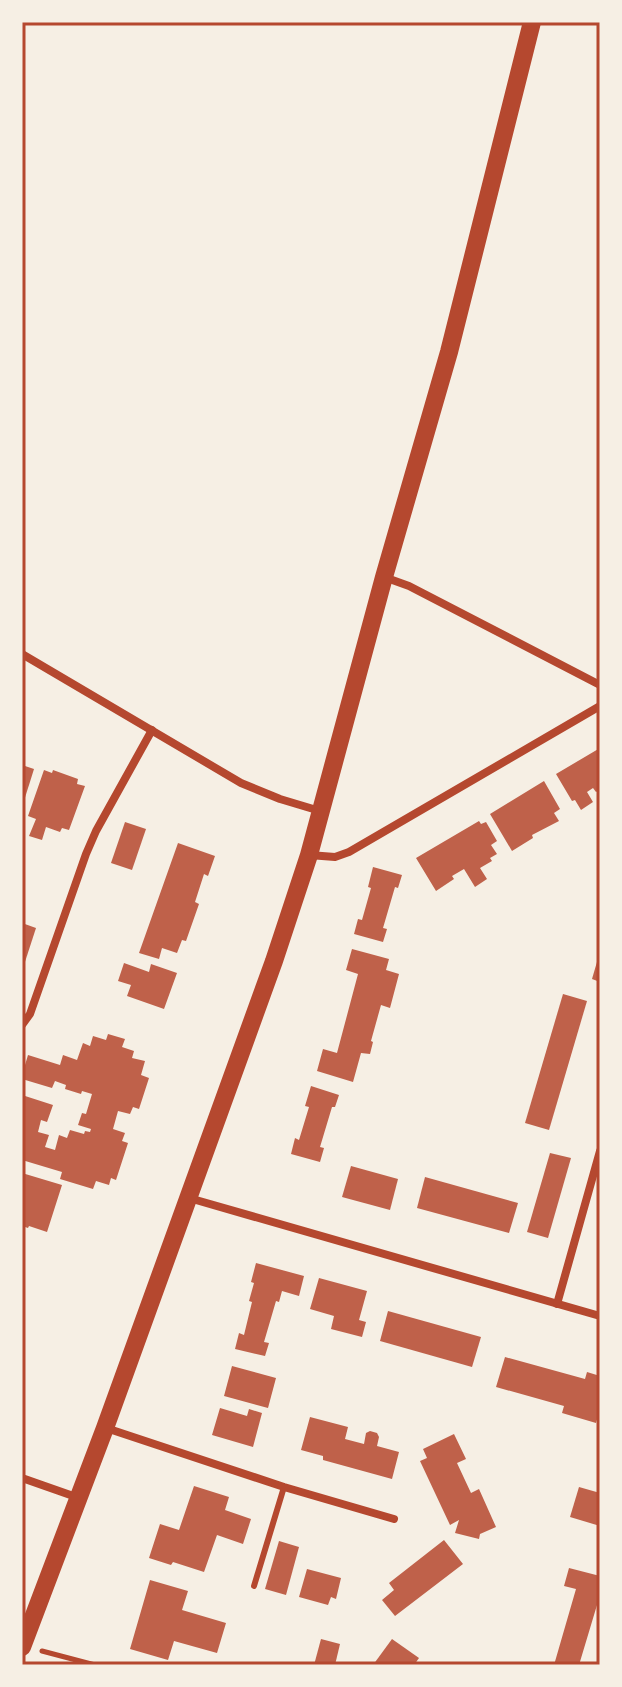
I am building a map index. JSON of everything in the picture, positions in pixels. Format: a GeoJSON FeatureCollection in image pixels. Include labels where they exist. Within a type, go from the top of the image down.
{"type":"FeatureCollection","features":[{"type":"Feature","properties":{"kind":"highway"},"geometry":{"type":"LineString","coordinates":[[22,1647],[105,1428],[274,961],[309,855],[449,352],[532,22]]}},
{"type":"Feature","properties":{"kind":"street"},"geometry":{"type":"LineString","coordinates":[[384,577],[409,586],[600,685]]}},
{"type":"Feature","properties":{"kind":"street"},"geometry":{"type":"LineString","coordinates":[[22,654],[241,783],[320,811]]}},
{"type":"Feature","properties":{"kind":"street"},"geometry":{"type":"LineString","coordinates":[[309,855],[335,857],[349,852],[600,706]]}},
{"type":"Feature","properties":{"kind":"street"},"geometry":{"type":"LineString","coordinates":[[22,1025],[30,1014],[96,831],[152,730]]}},
{"type":"Feature","properties":{"kind":"street"},"geometry":{"type":"LineString","coordinates":[[557,1304],[600,1151]]}},
{"type":"Feature","properties":{"kind":"street"},"geometry":{"type":"LineString","coordinates":[[188,1198],[600,1316]]}},
{"type":"Feature","properties":{"kind":"street"},"geometry":{"type":"LineString","coordinates":[[105,1428],[284,1487],[394,1519]]}},
{"type":"Feature","properties":{"kind":"street"},"geometry":{"type":"LineString","coordinates":[[22,1478],[79,1498]]}},
{"type":"Feature","properties":{"kind":"lane"},"geometry":{"type":"LineString","coordinates":[[254,1586],[284,1487]]}},
{"type":"Feature","properties":{"kind":"path"},"geometry":{"type":"LineString","coordinates":[[22,1647],[95,1665]]}},
{"type":"Feature","properties":{"kind":"building"},"geometry":{"type":"Polygon","coordinates":[[[600,748],[600,790],[596,792],[593,788],[587,792],[593,802],[581,810],[556,774],[600,748]]]}},
{"type":"Feature","properties":{"kind":"building"},"geometry":{"type":"Polygon","coordinates":[[[22,765],[34,769],[23,804],[22,804],[22,765]]]}},
{"type":"Feature","properties":{"kind":"building"},"geometry":{"type":"Polygon","coordinates":[[[44,770],[78,779],[77,784],[85,786],[69,830],[62,828],[60,832],[46,827],[42,840],[29,836],[36,819],[28,816],[44,770]]]}},
{"type":"Feature","properties":{"kind":"building"},"geometry":{"type":"Polygon","coordinates":[[[544,781],[560,809],[554,813],[559,821],[532,835],[533,838],[512,851],[490,814],[544,781]]]}},
{"type":"Feature","properties":{"kind":"building"},"geometry":{"type":"Polygon","coordinates":[[[479,821],[481,824],[486,822],[497,841],[491,845],[497,854],[480,868],[487,879],[475,887],[464,869],[436,891],[416,858],[479,821]]]}},
{"type":"Feature","properties":{"kind":"building"},"geometry":{"type":"Polygon","coordinates":[[[125,822],[146,829],[132,870],[111,863],[125,822]]]}},
{"type":"Feature","properties":{"kind":"building"},"geometry":{"type":"Polygon","coordinates":[[[178,843],[215,856],[208,876],[204,874],[195,902],[199,904],[186,941],[182,940],[177,953],[162,948],[159,959],[139,953],[178,843]]]}},
{"type":"Feature","properties":{"kind":"building"},"geometry":{"type":"Polygon","coordinates":[[[373,867],[402,875],[398,888],[395,887],[383,928],[387,929],[383,942],[354,934],[358,919],[362,920],[373,867]]]}},
{"type":"Feature","properties":{"kind":"building"},"geometry":{"type":"Polygon","coordinates":[[[22,923],[36,928],[23,968],[22,967],[22,923]]]}},
{"type":"Feature","properties":{"kind":"building"},"geometry":{"type":"Polygon","coordinates":[[[352,949],[389,959],[386,970],[399,974],[390,1008],[381,1005],[370,1054],[361,1053],[353,1082],[317,1071],[323,1049],[337,1053],[358,974],[346,970],[352,949]]]}},
{"type":"Feature","properties":{"kind":"building"},"geometry":{"type":"Polygon","coordinates":[[[600,955],[600,982],[592,979],[600,955]]]}},
{"type":"Feature","properties":{"kind":"building"},"geometry":{"type":"Polygon","coordinates":[[[124,963],[149,972],[151,964],[177,973],[164,1009],[127,996],[131,985],[118,981],[124,963]]]}},
{"type":"Feature","properties":{"kind":"building"},"geometry":{"type":"Polygon","coordinates":[[[563,994],[587,1001],[549,1130],[525,1123],[563,994]]]}},
{"type":"Feature","properties":{"kind":"building"},"geometry":{"type":"Polygon","coordinates":[[[108,1034],[125,1039],[122,1047],[134,1051],[132,1058],[145,1061],[141,1075],[149,1078],[139,1109],[133,1107],[130,1114],[118,1111],[113,1129],[125,1133],[122,1141],[128,1143],[116,1180],[111,1178],[109,1185],[96,1181],[93,1189],[60,1179],[62,1172],[22,1160],[22,1095],[53,1105],[47,1122],[41,1120],[38,1132],[49,1135],[45,1147],[55,1150],[59,1135],[67,1138],[70,1130],[84,1134],[85,1131],[90,1132],[91,1129],[78,1125],[82,1113],[86,1114],[92,1094],[65,1089],[66,1085],[55,1081],[52,1088],[22,1079],[22,1075],[28,1055],[60,1065],[63,1055],[77,1060],[83,1043],[90,1046],[93,1036],[106,1040],[108,1034]]]}},
{"type":"Feature","properties":{"kind":"building"},"geometry":{"type":"Polygon","coordinates":[[[311,1086],[339,1095],[335,1107],[332,1107],[320,1147],[324,1148],[320,1162],[291,1154],[295,1138],[299,1140],[309,1107],[305,1106],[311,1086]]]}},
{"type":"Feature","properties":{"kind":"building"},"geometry":{"type":"Polygon","coordinates":[[[550,1153],[571,1158],[548,1238],[527,1232],[550,1153]]]}},
{"type":"Feature","properties":{"kind":"building"},"geometry":{"type":"Polygon","coordinates":[[[351,1166],[398,1179],[390,1210],[342,1197],[351,1166]]]}},
{"type":"Feature","properties":{"kind":"building"},"geometry":{"type":"Polygon","coordinates":[[[22,1173],[62,1185],[47,1232],[22,1226],[22,1173]]]}},
{"type":"Feature","properties":{"kind":"building"},"geometry":{"type":"Polygon","coordinates":[[[425,1177],[518,1203],[509,1233],[417,1208],[425,1177]]]}},
{"type":"Feature","properties":{"kind":"building"},"geometry":{"type":"Polygon","coordinates":[[[256,1263],[304,1276],[299,1296],[282,1291],[279,1302],[276,1301],[264,1342],[269,1343],[265,1356],[235,1349],[239,1333],[244,1335],[252,1302],[249,1301],[256,1263]]]}},
{"type":"Feature","properties":{"kind":"building"},"geometry":{"type":"Polygon","coordinates":[[[319,1278],[367,1291],[359,1320],[366,1322],[362,1337],[331,1329],[334,1316],[310,1309],[319,1278]]]}},
{"type":"Feature","properties":{"kind":"building"},"geometry":{"type":"Polygon","coordinates":[[[388,1311],[481,1337],[472,1367],[380,1341],[388,1311]]]}},
{"type":"Feature","properties":{"kind":"building"},"geometry":{"type":"Polygon","coordinates":[[[505,1357],[585,1379],[587,1372],[600,1376],[600,1409],[596,1423],[562,1413],[564,1406],[496,1387],[505,1357]]]}},
{"type":"Feature","properties":{"kind":"building"},"geometry":{"type":"Polygon","coordinates":[[[232,1366],[276,1378],[268,1408],[224,1396],[232,1366]]]}},
{"type":"Feature","properties":{"kind":"building"},"geometry":{"type":"Polygon","coordinates":[[[220,1408],[247,1416],[249,1409],[262,1413],[253,1447],[212,1435],[220,1408]]]}},
{"type":"Feature","properties":{"kind":"building"},"geometry":{"type":"Polygon","coordinates":[[[310,1417],[348,1427],[345,1439],[364,1444],[366,1433],[377,1433],[377,1446],[399,1452],[392,1479],[323,1460],[323,1456],[301,1450],[310,1417]]]}},
{"type":"Feature","properties":{"kind":"building"},"geometry":{"type":"Polygon","coordinates":[[[454,1434],[466,1459],[457,1463],[471,1493],[479,1489],[496,1527],[480,1534],[479,1539],[455,1533],[459,1520],[450,1525],[420,1461],[427,1458],[423,1449],[454,1434]]]}},
{"type":"Feature","properties":{"kind":"building"},"geometry":{"type":"Polygon","coordinates":[[[194,1486],[229,1497],[225,1510],[251,1519],[243,1544],[217,1535],[204,1572],[149,1558],[160,1524],[179,1530],[194,1486]]]}},
{"type":"Feature","properties":{"kind":"building"},"geometry":{"type":"Polygon","coordinates":[[[579,1487],[600,1493],[600,1526],[570,1517],[579,1487]]]}},
{"type":"Feature","properties":{"kind":"building"},"geometry":{"type":"Polygon","coordinates":[[[444,1540],[463,1564],[395,1616],[382,1600],[394,1590],[389,1583],[444,1540]]]}},
{"type":"Feature","properties":{"kind":"building"},"geometry":{"type":"Polygon","coordinates":[[[279,1541],[299,1547],[286,1595],[265,1589],[279,1541]]]}},
{"type":"Feature","properties":{"kind":"building"},"geometry":{"type":"Polygon","coordinates":[[[569,1568],[600,1576],[600,1595],[579,1665],[554,1665],[576,1589],[564,1586],[569,1568]]]}},
{"type":"Feature","properties":{"kind":"building"},"geometry":{"type":"Polygon","coordinates":[[[307,1569],[341,1578],[336,1599],[331,1597],[328,1605],[299,1597],[307,1569]]]}},
{"type":"Feature","properties":{"kind":"building"},"geometry":{"type":"Polygon","coordinates":[[[150,1580],[188,1591],[182,1610],[226,1623],[217,1653],[174,1641],[168,1660],[130,1649],[150,1580]]]}},
{"type":"Feature","properties":{"kind":"building"},"geometry":{"type":"Polygon","coordinates":[[[321,1639],[340,1644],[335,1665],[314,1665],[321,1639]]]}},
{"type":"Feature","properties":{"kind":"building"},"geometry":{"type":"Polygon","coordinates":[[[392,1639],[419,1658],[414,1665],[373,1665],[392,1639]]]}}]}
